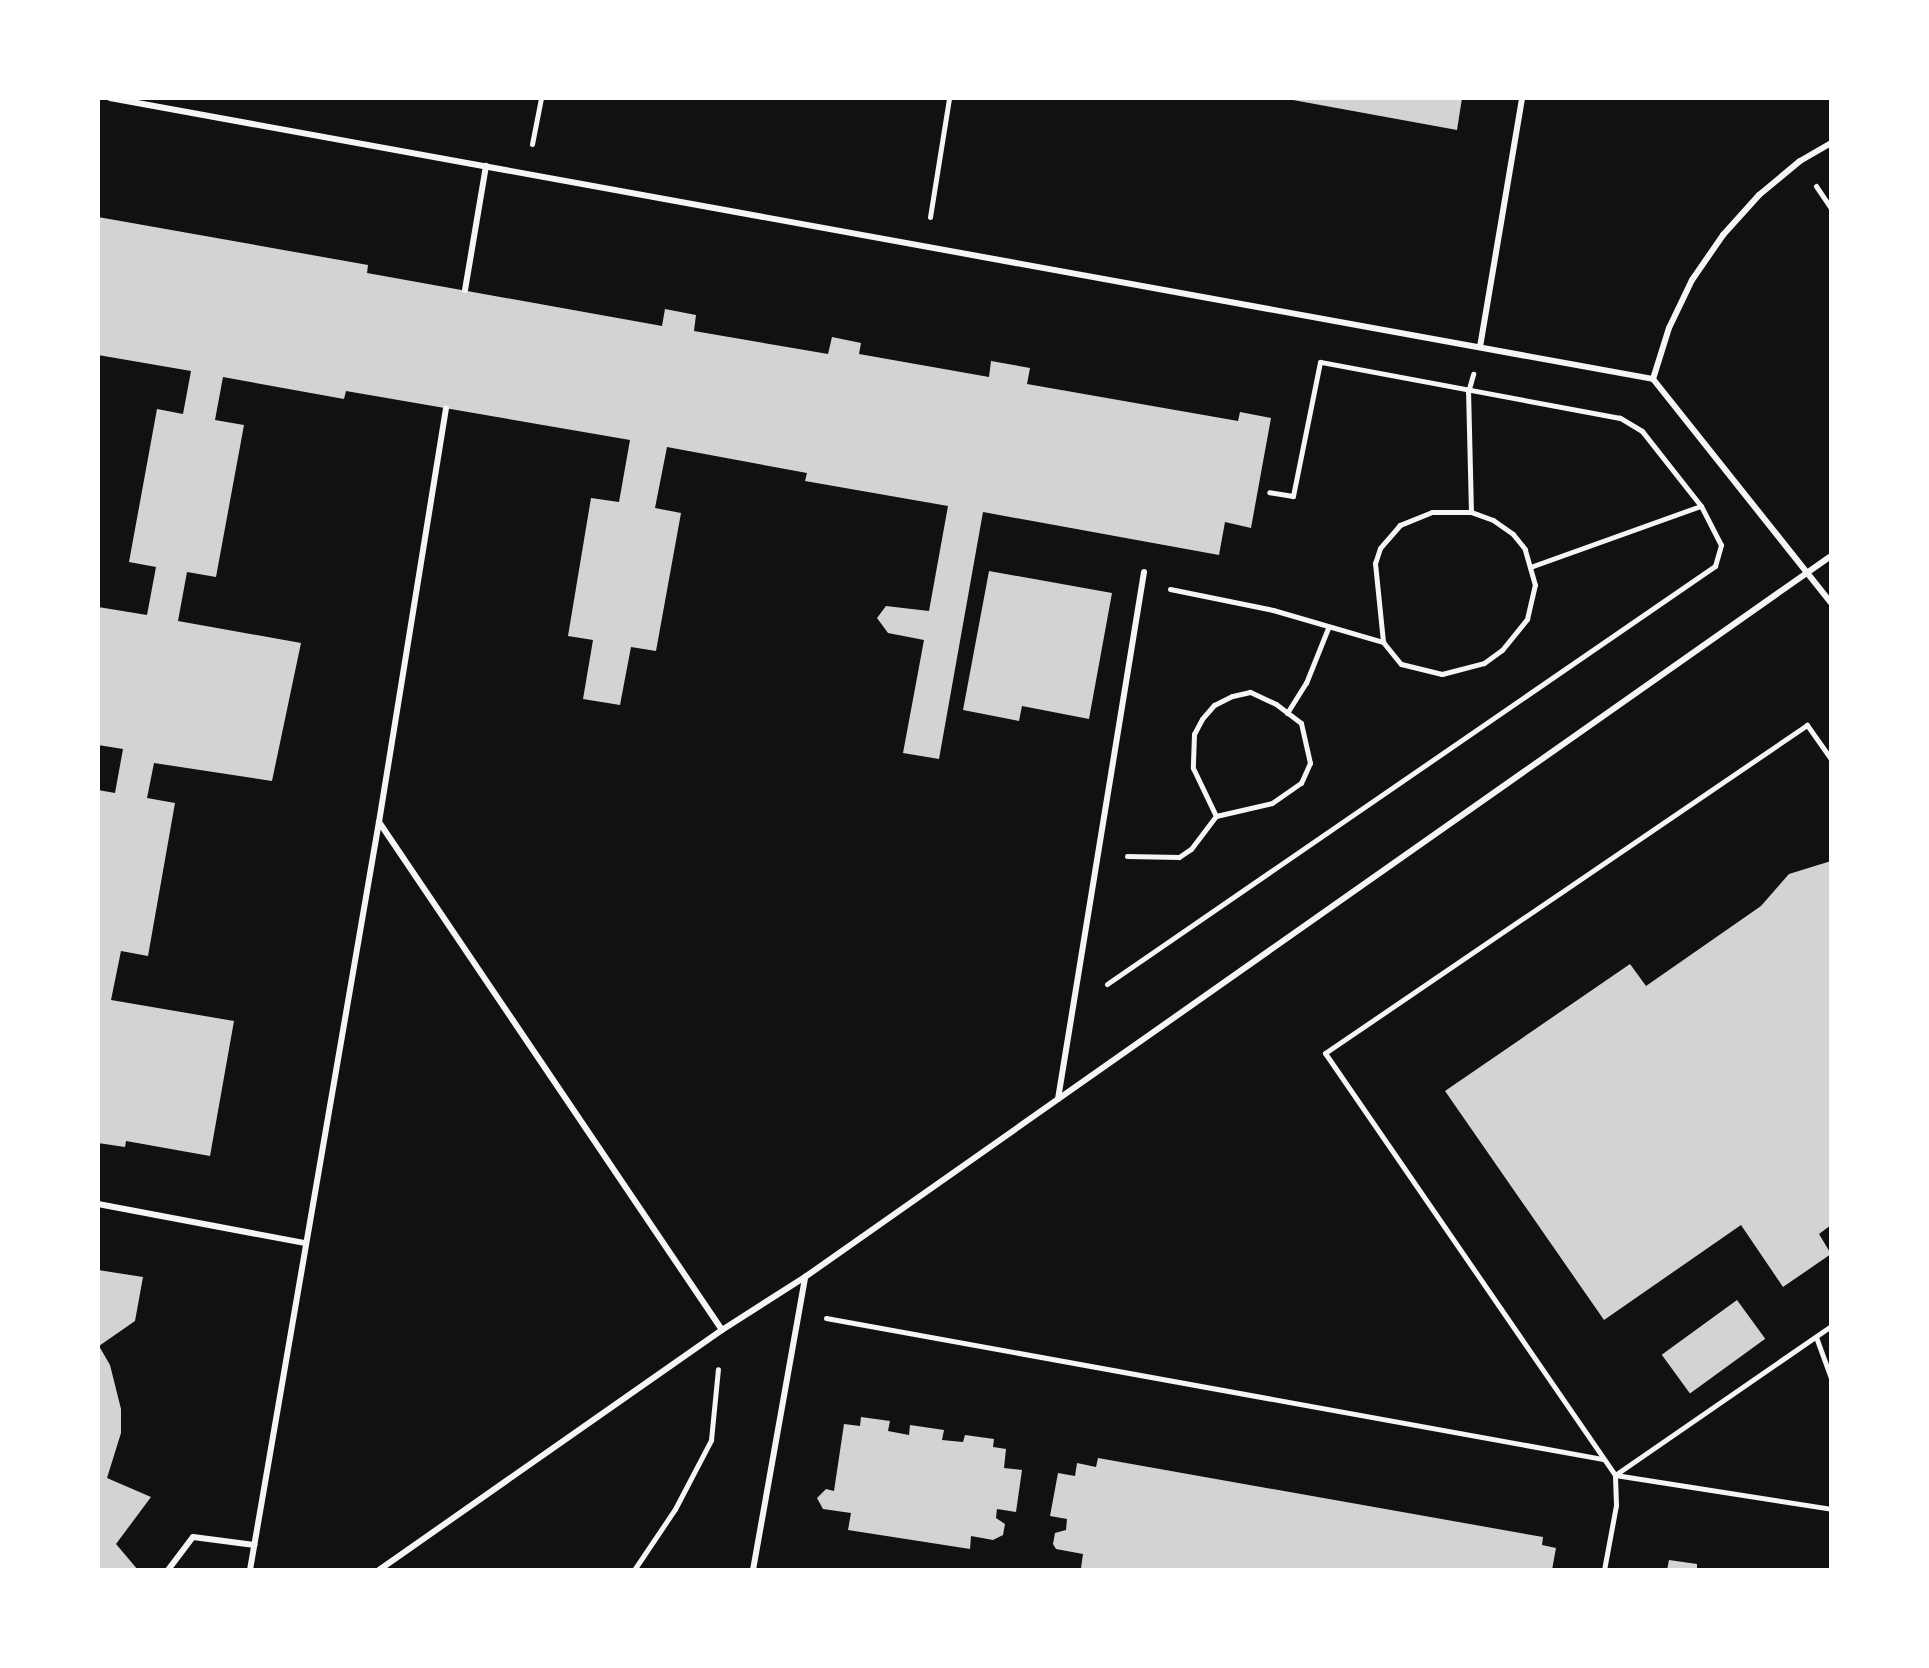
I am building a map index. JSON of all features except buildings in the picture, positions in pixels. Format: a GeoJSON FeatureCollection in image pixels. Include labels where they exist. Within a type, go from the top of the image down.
{"type":"FeatureCollection","features":[{"type":"Feature","properties":{"kind":"lane"},"geometry":{"type":"LineString","coordinates":[[110,98],[1653,379],[1831,603]]}},
{"type":"Feature","properties":{"kind":"lane"},"geometry":{"type":"LineString","coordinates":[[1480,347],[1522,98]]}},
{"type":"Feature","properties":{"kind":"lane"},"geometry":{"type":"LineString","coordinates":[[1653,379],[1669,328],[1687,292],[1723,235],[1759,195],[1800,161],[1831,143]]}},
{"type":"Feature","properties":{"kind":"lane"},"geometry":{"type":"LineString","coordinates":[[465,290],[486,166]]}},
{"type":"Feature","properties":{"kind":"lane"},"geometry":{"type":"LineString","coordinates":[[250,1570],[379,822],[446,408]]}},
{"type":"Feature","properties":{"kind":"lane"},"geometry":{"type":"LineString","coordinates":[[379,1570],[722,1330],[805,1277],[1831,556]]}},
{"type":"Feature","properties":{"kind":"lane"},"geometry":{"type":"LineString","coordinates":[[1058,1099],[1144,572]]}},
{"type":"Feature","properties":{"kind":"lane"},"geometry":{"type":"LineString","coordinates":[[379,822],[722,1330]]}},
{"type":"Feature","properties":{"kind":"lane"},"geometry":{"type":"LineString","coordinates":[[98,1204],[305,1243]]}},
{"type":"Feature","properties":{"kind":"lane"},"geometry":{"type":"LineString","coordinates":[[753,1570],[805,1277]]}},
{"type":"Feature","properties":{"kind":"lane"},"geometry":{"type":"LineString","coordinates":[[168,1570],[193,1537],[254,1545]]}},
{"type":"Feature","properties":{"kind":"path"},"geometry":{"type":"LineString","coordinates":[[526,173],[541,98]]}},
{"type":"Feature","properties":{"kind":"path"},"geometry":{"type":"LineString","coordinates":[[925,246],[949,98]]}},
{"type":"Feature","properties":{"kind":"path"},"geometry":{"type":"LineString","coordinates":[[1471,512],[1469,387],[1480,347]]}},
{"type":"Feature","properties":{"kind":"path"},"geometry":{"type":"LineString","coordinates":[[1073,1008],[1715,566],[1721,545],[1701,506],[1642,431],[1620,418],[1469,387],[1320,362],[1293,496],[1269,492]]}},
{"type":"Feature","properties":{"kind":"path"},"geometry":{"type":"LineString","coordinates":[[1533,566],[1701,506]]}},
{"type":"Feature","properties":{"kind":"path"},"geometry":{"type":"LineString","coordinates":[[1451,510],[1471,512],[1493,520],[1513,534],[1533,566],[1535,585],[1527,619],[1502,650],[1484,663],[1442,674],[1421,671],[1401,664],[1383,642],[1375,579],[1380,548],[1400,525],[1414,518],[1451,510]]}},
{"type":"Feature","properties":{"kind":"path"},"geometry":{"type":"LineString","coordinates":[[1142,583],[1273,610],[1383,642]]}},
{"type":"Feature","properties":{"kind":"path"},"geometry":{"type":"LineString","coordinates":[[1287,713],[1306,683],[1328,627]]}},
{"type":"Feature","properties":{"kind":"path"},"geometry":{"type":"LineString","coordinates":[[1098,855],[1179,857],[1191,849],[1216,816],[1272,803],[1301,783],[1310,763],[1308,741],[1301,723],[1250,692],[1223,700],[1202,719],[1193,742],[1193,768],[1216,816]]}},
{"type":"Feature","properties":{"kind":"path"},"geometry":{"type":"LineString","coordinates":[[1604,1570],[1616,1505],[1615,1475],[1325,1053],[1807,725],[1831,759]]}},
{"type":"Feature","properties":{"kind":"path"},"geometry":{"type":"LineString","coordinates":[[799,1313],[1604,1459]]}},
{"type":"Feature","properties":{"kind":"path"},"geometry":{"type":"LineString","coordinates":[[1615,1475],[1831,1326]]}},
{"type":"Feature","properties":{"kind":"path"},"geometry":{"type":"LineString","coordinates":[[634,1570],[675,1509],[711,1440],[722,1330]]}},
{"type":"Feature","properties":{"kind":"path"},"geometry":{"type":"LineString","coordinates":[[1816,1337],[1831,1378]]}},
{"type":"Feature","properties":{"kind":"path"},"geometry":{"type":"LineString","coordinates":[[1615,1475],[1831,1509]]}}]}
